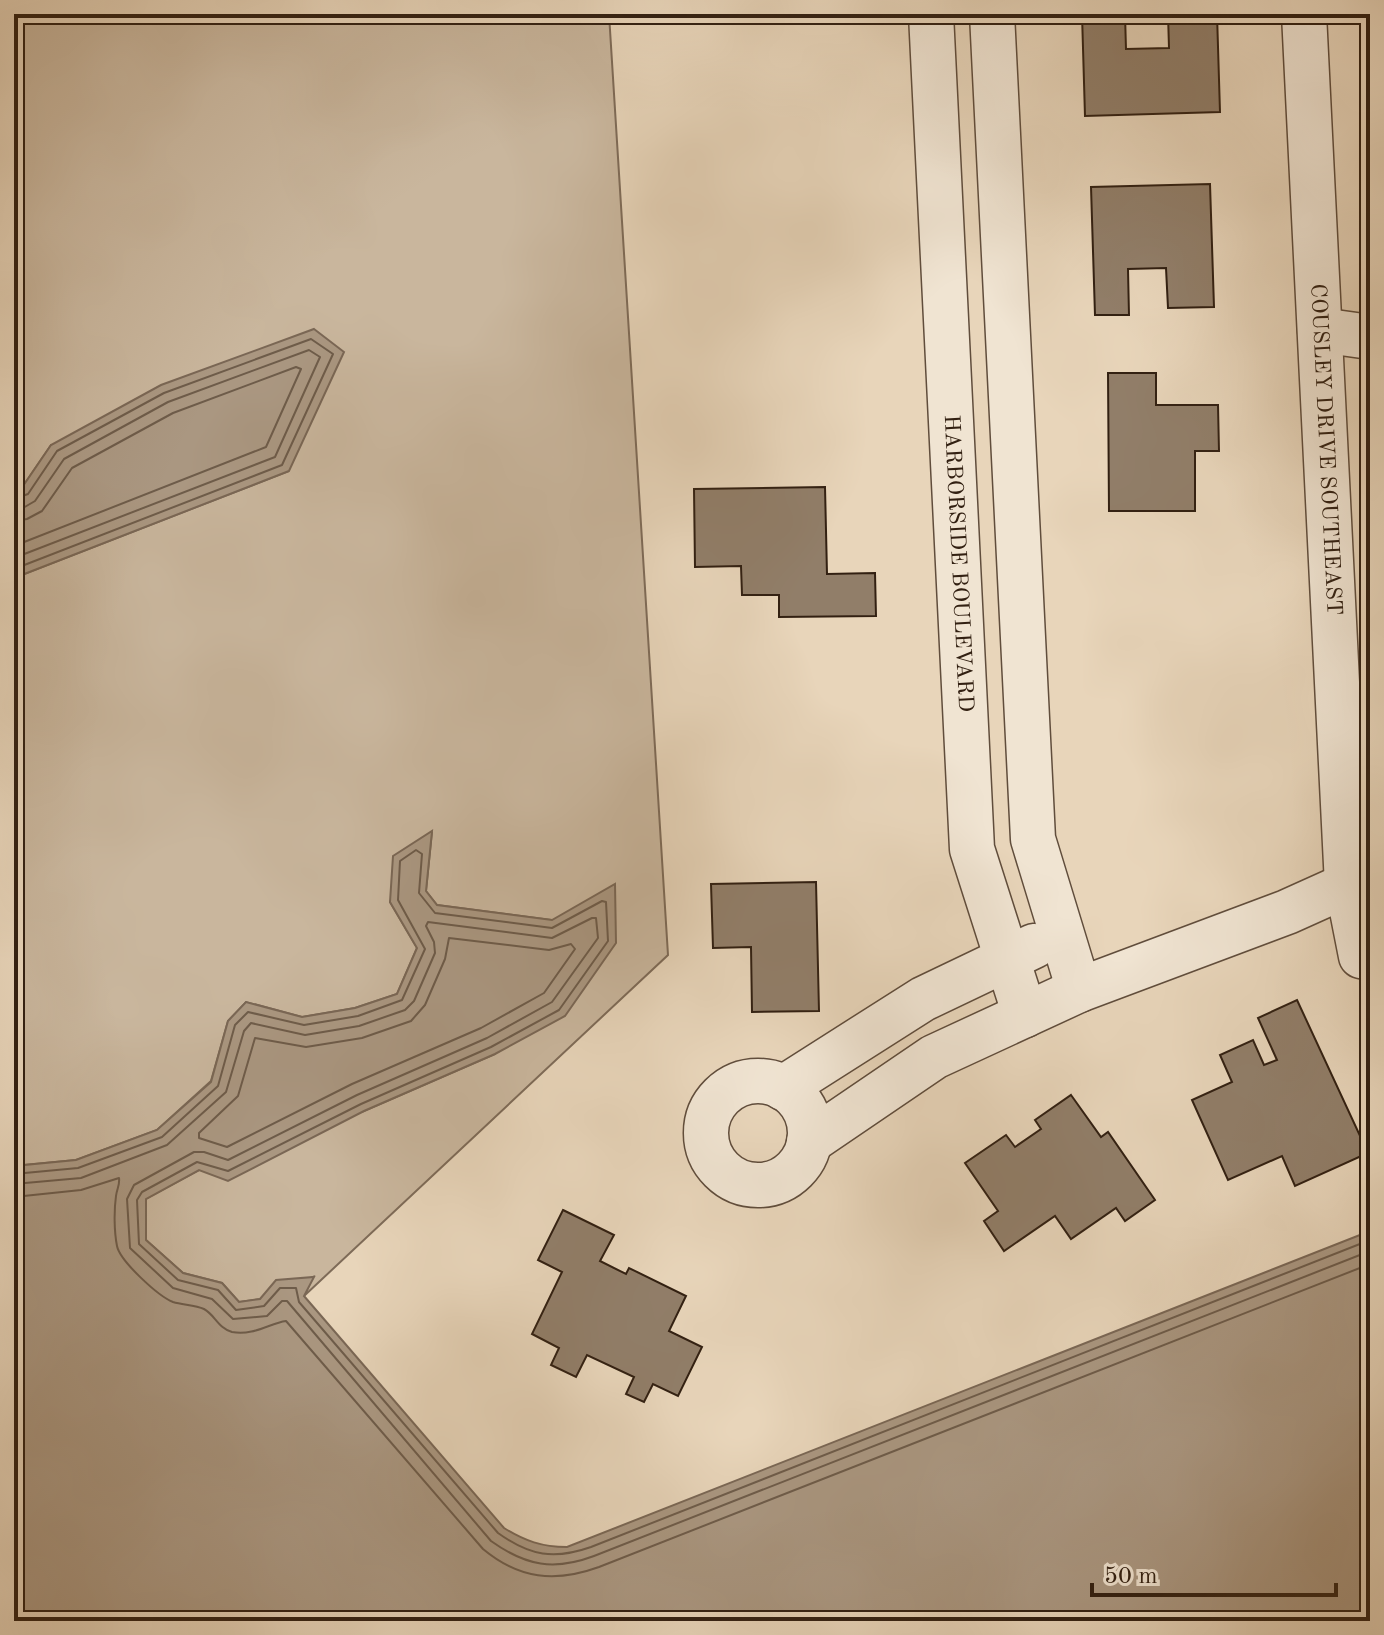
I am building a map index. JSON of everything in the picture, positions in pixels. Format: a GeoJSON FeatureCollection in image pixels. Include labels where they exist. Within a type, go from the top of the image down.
{"type":"FeatureCollection","features":[{"type":"Feature","properties":{"kind":"street","name":"HARBORSIDE BOULEVARD"},"geometry":{"type":"LineString","coordinates":[[931,14],[972,849],[1025,1015]]}},
{"type":"Feature","properties":{"kind":"street"},"geometry":{"type":"LineString","coordinates":[[992,14],[1033,839],[1079,990]]}},
{"type":"Feature","properties":{"kind":"street","name":"COUSLEY DRIVE SOUTHEAST"},"geometry":{"type":"LineString","coordinates":[[1304,14],[1347,885],[1361,956],[1370,958]]}},
{"type":"Feature","properties":{"kind":"street"},"geometry":{"type":"LineString","coordinates":[[938,162],[999,155]]}},
{"type":"Feature","properties":{"kind":"street"},"geometry":{"type":"LineString","coordinates":[[1320,330],[1370,337]]}},
{"type":"Feature","properties":{"kind":"street"},"geometry":{"type":"LineString","coordinates":[[809,1142],[934,1057],[1079,990],[1287,912],[1347,885]]}},
{"type":"Feature","properties":{"kind":"street"},"geometry":{"type":"LineString","coordinates":[[783,1088],[923,999],[1062,933]]}},
{"type":"Feature","properties":{"kind":"street"},"geometry":{"type":"LineString","coordinates":[[756,1080],[773,1082],[783,1088],[800,1101],[811,1132],[801,1163],[775,1183],[758,1186],[727,1176],[707,1150],[707,1117],[714,1102],[740,1083],[756,1080]]}},
{"type":"Feature","properties":{"kind":"shaded area"},"geometry":{"type":"Polygon","coordinates":[[[14,14],[609,14],[668,955],[304,1296],[313,1277],[261,1299],[239,1302],[222,1283],[183,1273],[146,1240],[145,1199],[199,1170],[364,1111],[495,1054],[552,920],[437,905],[426,891],[432,832],[390,902],[417,948],[397,994],[355,1008],[302,1017],[246,1002],[228,1021],[211,1081],[157,1130],[76,1160],[14,1166],[14,578],[289,471],[51,445],[21,489],[14,492],[14,14]]]}},
{"type":"Feature","properties":{"kind":"water"},"geometry":{"type":"Polygon","coordinates":[[[314,329],[344,352],[289,471],[14,578],[14,492],[21,489],[51,445],[161,385],[314,329]]]}},
{"type":"Feature","properties":{"kind":"water"},"geometry":{"type":"Polygon","coordinates":[[[432,831],[426,891],[437,905],[552,920],[615,884],[616,943],[565,1016],[495,1054],[364,1111],[228,1181],[199,1170],[146,1199],[146,1240],[183,1273],[222,1283],[239,1302],[260,1299],[276,1280],[314,1277],[304,1296],[504,1528],[534,1542],[567,1547],[1370,1231],[1370,1621],[14,1621],[14,1166],[76,1160],[157,1130],[211,1082],[228,1021],[246,1002],[302,1017],[355,1008],[397,994],[417,948],[390,902],[393,856],[432,831]]]}},
{"type":"Feature","properties":{"kind":"building"},"geometry":{"type":"Polygon","coordinates":[[[1082,14],[1125,14],[1126,49],[1169,48],[1168,14],[1217,14],[1220,112],[1085,116],[1082,14]]]}},
{"type":"Feature","properties":{"kind":"building"},"geometry":{"type":"Polygon","coordinates":[[[1210,184],[1214,307],[1168,308],[1166,268],[1128,269],[1129,315],[1095,315],[1091,187],[1210,184]]]}},
{"type":"Feature","properties":{"kind":"building"},"geometry":{"type":"Polygon","coordinates":[[[1108,373],[1156,373],[1156,405],[1218,405],[1219,451],[1195,451],[1195,511],[1109,511],[1108,373]]]}},
{"type":"Feature","properties":{"kind":"building"},"geometry":{"type":"Polygon","coordinates":[[[825,487],[827,574],[875,573],[876,616],[779,617],[779,595],[742,595],[741,566],[695,567],[694,489],[825,487]]]}},
{"type":"Feature","properties":{"kind":"building"},"geometry":{"type":"Polygon","coordinates":[[[816,882],[819,1011],[752,1012],[751,947],[713,948],[711,884],[816,882]]]}},
{"type":"Feature","properties":{"kind":"building"},"geometry":{"type":"Polygon","coordinates":[[[1297,1000],[1368,1153],[1295,1186],[1282,1156],[1228,1180],[1192,1100],[1232,1082],[1220,1055],[1253,1040],[1264,1065],[1277,1060],[1258,1018],[1297,1000]]]}},
{"type":"Feature","properties":{"kind":"building"},"geometry":{"type":"Polygon","coordinates":[[[1071,1095],[1101,1137],[1108,1132],[1155,1200],[1125,1221],[1116,1208],[1071,1239],[1055,1216],[1004,1251],[984,1221],[998,1211],[965,1163],[1006,1135],[1015,1147],[1041,1129],[1035,1120],[1071,1095]]]}},
{"type":"Feature","properties":{"kind":"building"},"geometry":{"type":"Polygon","coordinates":[[[563,1210],[614,1235],[600,1261],[626,1274],[629,1268],[686,1296],[669,1331],[702,1347],[678,1396],[653,1384],[644,1402],[626,1394],[634,1377],[587,1355],[576,1377],[551,1365],[559,1348],[532,1334],[562,1272],[538,1260],[563,1210]]]}}]}
